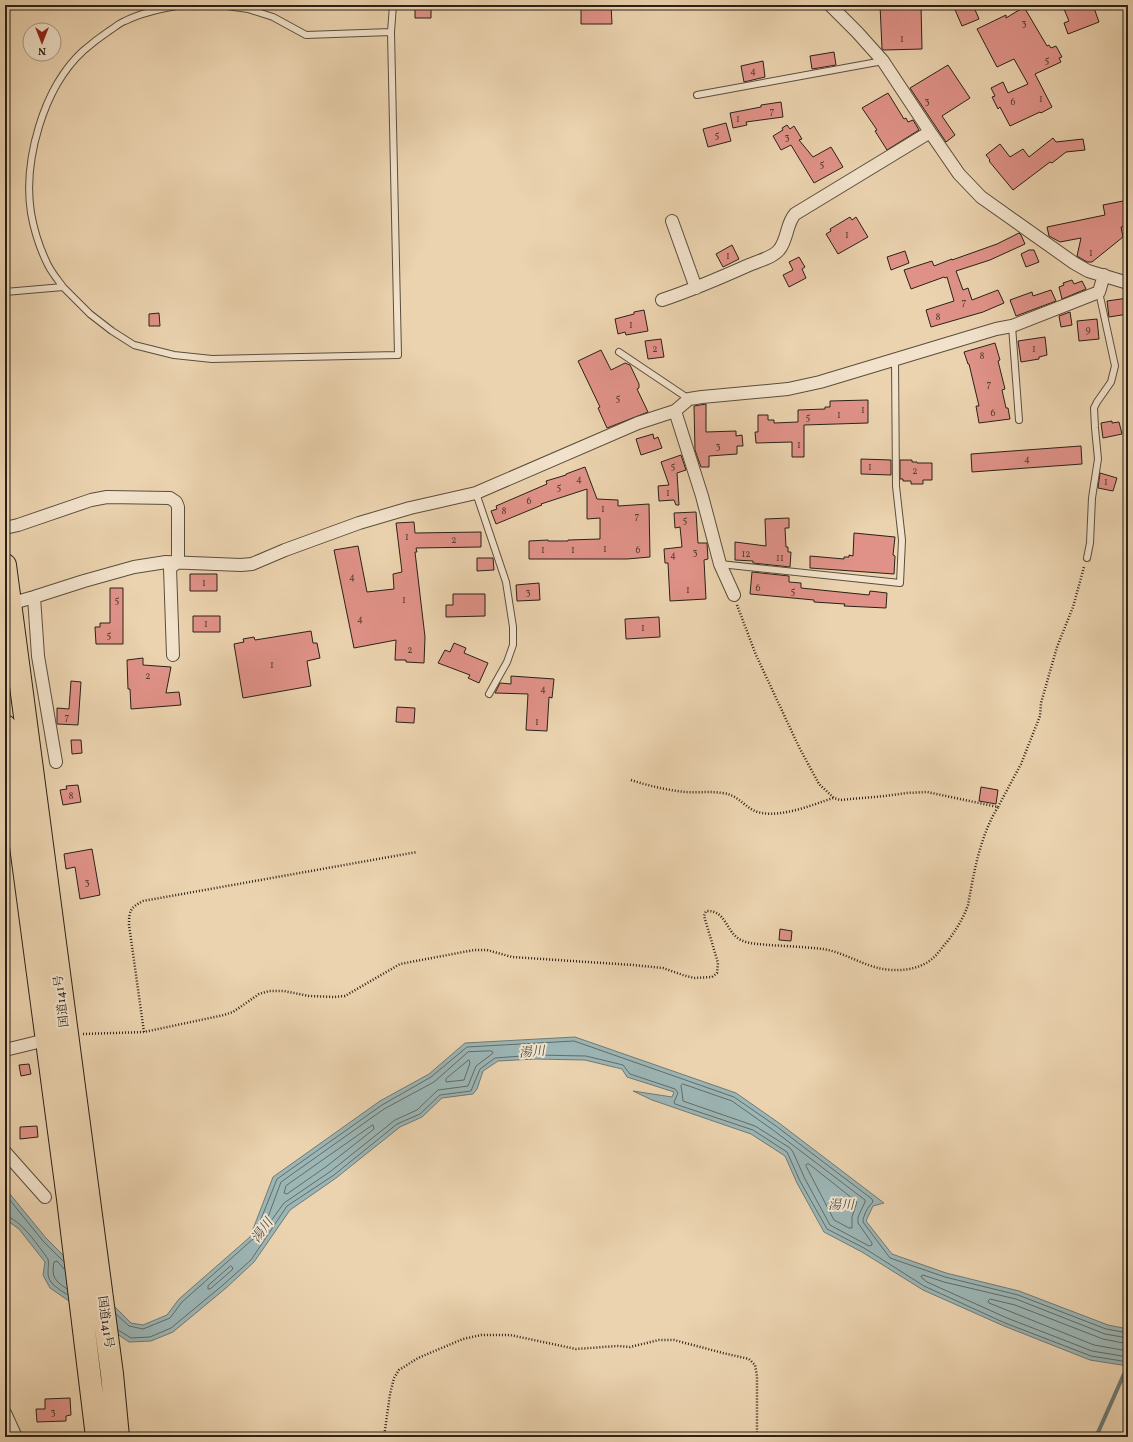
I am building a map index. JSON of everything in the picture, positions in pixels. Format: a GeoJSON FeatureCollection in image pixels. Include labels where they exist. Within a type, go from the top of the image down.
{"type":"FeatureCollection","features":[{"type":"Feature","properties":{"kind":"highway","name":"国道141号"},"geometry":{"type":"LineString","coordinates":[[5,565],[8,604],[56,1037],[81,1222],[112,1374],[118,1437]]}},
{"type":"Feature","properties":{"kind":"highway","name":"国道141号"},"geometry":{"type":"LineString","coordinates":[[5,726],[56,1037]]}},
{"type":"Feature","properties":{"kind":"highway","name":"国道141号"},"geometry":{"type":"LineString","coordinates":[[81,1222],[90,1377],[97,1437]]}},
{"type":"Feature","properties":{"kind":"street"},"geometry":{"type":"LineString","coordinates":[[830,5],[883,61],[959,174],[981,197],[1074,263],[1104,276],[1128,283]]}},
{"type":"Feature","properties":{"kind":"street"},"geometry":{"type":"LineString","coordinates":[[662,300],[696,288],[778,252],[784,244],[790,220],[796,214],[930,132]]}},
{"type":"Feature","properties":{"kind":"street"},"geometry":{"type":"LineString","coordinates":[[672,221],[696,288]]}},
{"type":"Feature","properties":{"kind":"street"},"geometry":{"type":"LineString","coordinates":[[8,604],[134,567],[166,562],[241,565],[252,564],[285,550],[359,523],[410,508],[476,493],[638,423],[676,411],[689,399],[788,389],[820,382],[996,329],[1012,326],[1100,292],[1104,276]]}},
{"type":"Feature","properties":{"kind":"street"},"geometry":{"type":"LineString","coordinates":[[676,411],[702,496],[720,564],[734,595]]}},
{"type":"Feature","properties":{"kind":"street"},"geometry":{"type":"LineString","coordinates":[[5,528],[18,526],[92,500],[107,497],[170,498],[176,502],[178,507],[178,562]]}},
{"type":"Feature","properties":{"kind":"street"},"geometry":{"type":"LineString","coordinates":[[172,655],[170,568],[178,562]]}},
{"type":"Feature","properties":{"kind":"street"},"geometry":{"type":"LineString","coordinates":[[34,597],[38,656],[56,762]]}},
{"type":"Feature","properties":{"kind":"street"},"geometry":{"type":"LineString","coordinates":[[5,1050],[56,1037]]}},
{"type":"Feature","properties":{"kind":"street"},"geometry":{"type":"LineString","coordinates":[[5,1152],[45,1197]]}},
{"type":"Feature","properties":{"kind":"street"},"geometry":{"type":"LineString","coordinates":[[5,1413],[16,1437]]}},
{"type":"Feature","properties":{"kind":"lane"},"geometry":{"type":"LineString","coordinates":[[183,5],[153,10],[124,21],[82,51],[65,72],[43,114],[35,137],[29,189],[38,241],[48,266],[63,287],[90,314],[134,345],[174,355],[212,359],[398,355],[392,32],[393,5]]}},
{"type":"Feature","properties":{"kind":"lane"},"geometry":{"type":"LineString","coordinates":[[220,5],[248,9],[273,17],[306,35],[392,32]]}},
{"type":"Feature","properties":{"kind":"lane"},"geometry":{"type":"LineString","coordinates":[[697,95],[883,61]]}},
{"type":"Feature","properties":{"kind":"lane"},"geometry":{"type":"LineString","coordinates":[[5,292],[63,287]]}},
{"type":"Feature","properties":{"kind":"lane"},"geometry":{"type":"LineString","coordinates":[[1087,558],[1090,543],[1092,498],[1098,459],[1094,408],[1111,382],[1115,366],[1100,292]]}},
{"type":"Feature","properties":{"kind":"lane"},"geometry":{"type":"LineString","coordinates":[[1012,326],[1019,420]]}},
{"type":"Feature","properties":{"kind":"lane"},"geometry":{"type":"LineString","coordinates":[[619,352],[689,399]]}},
{"type":"Feature","properties":{"kind":"lane"},"geometry":{"type":"LineString","coordinates":[[720,564],[900,583],[902,540],[896,486],[896,360]]}},
{"type":"Feature","properties":{"kind":"lane"},"geometry":{"type":"LineString","coordinates":[[476,493],[506,582],[513,627],[513,645],[507,662],[489,694]]}},
{"type":"Feature","properties":{"kind":"path"},"geometry":{"type":"LineString","coordinates":[[56,1037],[144,1032],[224,1015],[233,1012],[259,994],[269,991],[284,991],[309,996],[334,998],[345,996],[400,964],[474,950],[487,950],[512,957],[663,968],[694,978],[712,977],[717,973],[718,963],[704,916],[706,911],[716,912],[723,918],[727,926],[736,937],[753,943],[822,949],[836,952],[879,968],[895,970],[917,967],[927,963],[933,958],[953,933],[968,905],[983,840],[989,822],[1021,764],[1040,716],[1041,703],[1056,647],[1073,607],[1087,558]]}},
{"type":"Feature","properties":{"kind":"path"},"geometry":{"type":"LineString","coordinates":[[734,595],[756,655],[799,747],[819,784],[834,798],[840,800],[927,792],[998,807]]}},
{"type":"Feature","properties":{"kind":"path"},"geometry":{"type":"LineString","coordinates":[[631,780],[656,788],[686,792],[722,792],[739,798],[753,810],[762,814],[780,814],[834,798]]}},
{"type":"Feature","properties":{"kind":"path"},"geometry":{"type":"LineString","coordinates":[[144,1032],[128,925],[128,914],[134,906],[142,901],[417,852]]}},
{"type":"Feature","properties":{"kind":"path"},"geometry":{"type":"LineString","coordinates":[[384,1437],[390,1394],[394,1378],[399,1370],[418,1358],[462,1339],[481,1335],[510,1335],[576,1349],[610,1346],[630,1348],[659,1340],[674,1340],[723,1353],[749,1358],[755,1365],[757,1437]]}},
{"type":"Feature","properties":{"kind":"water","name":"湯川"},"geometry":{"type":"Polygon","coordinates":[[[575,1037],[736,1093],[779,1123],[884,1203],[873,1206],[866,1221],[892,1254],[946,1273],[1019,1291],[1108,1325],[1128,1329],[1128,1366],[1090,1360],[1004,1326],[923,1290],[862,1252],[824,1232],[797,1183],[785,1156],[751,1134],[652,1100],[633,1091],[672,1097],[674,1092],[627,1077],[622,1069],[585,1060],[535,1059],[498,1061],[483,1071],[477,1089],[473,1094],[442,1098],[422,1117],[400,1127],[336,1178],[290,1210],[254,1262],[226,1288],[173,1332],[151,1341],[129,1342],[50,1288],[43,1275],[45,1262],[19,1229],[5,1219],[5,1188],[46,1238],[131,1323],[143,1325],[167,1315],[179,1299],[250,1237],[273,1177],[380,1101],[429,1074],[465,1043],[575,1037]]]}},
{"type":"Feature","properties":{"kind":"building"},"geometry":{"type":"Polygon","coordinates":[[[415,5],[431,5],[431,18],[415,18],[415,5]]]}},
{"type":"Feature","properties":{"kind":"building"},"geometry":{"type":"Polygon","coordinates":[[[581,5],[611,5],[612,24],[581,24],[581,5]]]}},
{"type":"Feature","properties":{"kind":"building"},"geometry":{"type":"Polygon","coordinates":[[[880,5],[921,5],[922,49],[882,49],[880,5]]]}},
{"type":"Feature","properties":{"kind":"building"},"geometry":{"type":"Polygon","coordinates":[[[953,5],[973,5],[979,19],[962,26],[953,5]]]}},
{"type":"Feature","properties":{"kind":"building"},"geometry":{"type":"Polygon","coordinates":[[[1076,5],[1093,5],[1099,22],[1068,34],[1064,23],[1069,21],[1064,9],[1076,5]]]}},
{"type":"Feature","properties":{"kind":"building"},"geometry":{"type":"Polygon","coordinates":[[[1024,7],[1047,46],[1049,45],[1051,48],[1056,46],[1062,57],[1059,58],[1061,62],[1035,74],[1052,107],[1010,126],[1000,107],[998,109],[992,97],[995,96],[991,88],[1003,82],[1008,93],[1028,84],[1014,59],[997,67],[977,29],[1006,15],[1006,18],[1024,7]]]}},
{"type":"Feature","properties":{"kind":"building"},"geometry":{"type":"Polygon","coordinates":[[[834,52],[836,65],[812,69],[810,56],[834,52]]]}},
{"type":"Feature","properties":{"kind":"building"},"geometry":{"type":"Polygon","coordinates":[[[763,61],[765,77],[744,82],[741,66],[763,61]]]}},
{"type":"Feature","properties":{"kind":"building"},"geometry":{"type":"Polygon","coordinates":[[[948,65],[970,98],[942,116],[955,135],[946,142],[910,88],[948,65]]]}},
{"type":"Feature","properties":{"kind":"building"},"geometry":{"type":"Polygon","coordinates":[[[888,93],[904,119],[906,118],[908,122],[913,120],[919,130],[887,150],[875,131],[877,130],[862,108],[888,93]]]}},
{"type":"Feature","properties":{"kind":"building"},"geometry":{"type":"Polygon","coordinates":[[[781,102],[783,117],[746,122],[747,125],[733,128],[730,113],[761,107],[761,105],[781,102]]]}},
{"type":"Feature","properties":{"kind":"building"},"geometry":{"type":"Polygon","coordinates":[[[726,123],[731,141],[708,147],[703,129],[726,123]]]}},
{"type":"Feature","properties":{"kind":"building"},"geometry":{"type":"Polygon","coordinates":[[[787,125],[790,129],[794,126],[802,139],[799,140],[813,157],[831,147],[843,167],[814,183],[791,145],[781,150],[773,136],[783,130],[782,128],[787,125]]]}},
{"type":"Feature","properties":{"kind":"building"},"geometry":{"type":"Polygon","coordinates":[[[1053,138],[1056,142],[1083,139],[1085,150],[1066,152],[1013,190],[989,161],[990,160],[986,155],[1000,144],[1010,157],[1023,149],[1029,157],[1053,138]]]}},
{"type":"Feature","properties":{"kind":"building"},"geometry":{"type":"Polygon","coordinates":[[[1128,200],[1128,226],[1121,227],[1123,237],[1092,262],[1087,262],[1077,256],[1081,238],[1060,242],[1049,236],[1047,227],[1105,215],[1103,205],[1128,200]]]}},
{"type":"Feature","properties":{"kind":"building"},"geometry":{"type":"Polygon","coordinates":[[[850,217],[852,220],[856,217],[868,237],[838,254],[826,234],[831,231],[830,229],[850,217]]]}},
{"type":"Feature","properties":{"kind":"building"},"geometry":{"type":"Polygon","coordinates":[[[1019,233],[1025,244],[990,260],[956,271],[963,290],[968,288],[972,300],[998,290],[1004,303],[983,312],[931,327],[926,310],[954,301],[947,277],[911,289],[904,270],[932,261],[934,266],[997,244],[1019,233]]]}},
{"type":"Feature","properties":{"kind":"building"},"geometry":{"type":"Polygon","coordinates":[[[732,245],[739,259],[723,267],[716,254],[732,245]]]}},
{"type":"Feature","properties":{"kind":"building"},"geometry":{"type":"Polygon","coordinates":[[[1029,250],[1034,250],[1039,262],[1026,267],[1021,254],[1029,250]]]}},
{"type":"Feature","properties":{"kind":"building"},"geometry":{"type":"Polygon","coordinates":[[[905,251],[909,263],[891,270],[887,257],[905,251]]]}},
{"type":"Feature","properties":{"kind":"building"},"geometry":{"type":"Polygon","coordinates":[[[799,257],[805,267],[802,269],[806,278],[789,287],[783,275],[793,270],[789,262],[799,257]]]}},
{"type":"Feature","properties":{"kind":"building"},"geometry":{"type":"Polygon","coordinates":[[[1072,280],[1074,284],[1082,281],[1086,289],[1062,299],[1059,287],[1064,285],[1063,283],[1072,280]]]}},
{"type":"Feature","properties":{"kind":"building"},"geometry":{"type":"Polygon","coordinates":[[[1051,290],[1056,301],[1016,316],[1010,300],[1032,292],[1033,296],[1051,290]]]}},
{"type":"Feature","properties":{"kind":"building"},"geometry":{"type":"Polygon","coordinates":[[[1128,298],[1128,314],[1109,317],[1107,301],[1128,298]]]}},
{"type":"Feature","properties":{"kind":"building"},"geometry":{"type":"Polygon","coordinates":[[[644,310],[648,331],[626,335],[625,332],[618,334],[615,319],[644,310]]]}},
{"type":"Feature","properties":{"kind":"building"},"geometry":{"type":"Polygon","coordinates":[[[1070,312],[1072,325],[1061,327],[1059,316],[1070,312]]]}},
{"type":"Feature","properties":{"kind":"building"},"geometry":{"type":"Polygon","coordinates":[[[159,313],[160,326],[149,326],[149,314],[159,313]]]}},
{"type":"Feature","properties":{"kind":"building"},"geometry":{"type":"Polygon","coordinates":[[[1097,319],[1099,339],[1079,341],[1077,321],[1097,319]]]}},
{"type":"Feature","properties":{"kind":"building"},"geometry":{"type":"Polygon","coordinates":[[[1045,337],[1047,355],[1039,357],[1039,359],[1021,362],[1018,341],[1045,337]]]}},
{"type":"Feature","properties":{"kind":"building"},"geometry":{"type":"Polygon","coordinates":[[[661,339],[664,357],[648,359],[645,341],[661,339]]]}},
{"type":"Feature","properties":{"kind":"building"},"geometry":{"type":"Polygon","coordinates":[[[995,343],[1000,360],[998,361],[1005,389],[1002,390],[1010,419],[979,423],[976,406],[979,406],[969,364],[964,352],[995,343]]]}},
{"type":"Feature","properties":{"kind":"building"},"geometry":{"type":"Polygon","coordinates":[[[601,350],[611,370],[625,363],[630,365],[639,384],[639,388],[637,389],[648,412],[607,428],[598,408],[600,407],[578,361],[601,350]]]}},
{"type":"Feature","properties":{"kind":"building"},"geometry":{"type":"Polygon","coordinates":[[[868,400],[868,423],[804,425],[804,457],[792,457],[792,442],[756,443],[755,432],[758,432],[758,415],[768,415],[768,420],[774,420],[774,423],[798,422],[798,410],[825,409],[825,407],[830,407],[830,401],[868,400]]]}},
{"type":"Feature","properties":{"kind":"building"},"geometry":{"type":"Polygon","coordinates":[[[706,404],[706,432],[736,431],[736,436],[742,435],[743,446],[737,446],[737,454],[709,456],[709,467],[701,467],[695,450],[694,406],[706,404]]]}},
{"type":"Feature","properties":{"kind":"building"},"geometry":{"type":"Polygon","coordinates":[[[1112,421],[1112,423],[1119,422],[1122,434],[1103,438],[1101,423],[1112,421]]]}},
{"type":"Feature","properties":{"kind":"building"},"geometry":{"type":"Polygon","coordinates":[[[653,434],[654,439],[658,437],[662,448],[641,455],[636,439],[653,434]]]}},
{"type":"Feature","properties":{"kind":"building"},"geometry":{"type":"Polygon","coordinates":[[[1081,446],[1082,464],[972,472],[971,454],[1081,446]]]}},
{"type":"Feature","properties":{"kind":"building"},"geometry":{"type":"Polygon","coordinates":[[[681,455],[686,470],[677,473],[679,505],[676,505],[674,500],[659,501],[658,486],[669,485],[661,462],[681,455]]]}},
{"type":"Feature","properties":{"kind":"building"},"geometry":{"type":"Polygon","coordinates":[[[861,459],[891,460],[891,475],[861,474],[861,459]]]}},
{"type":"Feature","properties":{"kind":"building"},"geometry":{"type":"Polygon","coordinates":[[[900,460],[912,460],[912,462],[917,463],[932,463],[932,480],[923,480],[923,484],[911,484],[911,481],[903,481],[903,479],[900,479],[900,460]]]}},
{"type":"Feature","properties":{"kind":"building"},"geometry":{"type":"Polygon","coordinates":[[[585,467],[597,499],[618,500],[618,506],[649,504],[650,557],[627,559],[529,559],[529,541],[600,539],[600,518],[587,519],[587,489],[541,504],[542,505],[496,524],[491,511],[497,509],[496,506],[547,484],[546,481],[585,467]]]}},
{"type":"Feature","properties":{"kind":"building"},"geometry":{"type":"Polygon","coordinates":[[[1100,473],[1117,478],[1113,491],[1098,488],[1100,473]]]}},
{"type":"Feature","properties":{"kind":"building"},"geometry":{"type":"Polygon","coordinates":[[[696,512],[698,543],[707,543],[708,559],[704,560],[706,599],[670,601],[668,563],[665,563],[664,549],[682,547],[680,527],[675,528],[674,513],[696,512]]]}},
{"type":"Feature","properties":{"kind":"building"},"geometry":{"type":"Polygon","coordinates":[[[789,518],[789,528],[785,528],[786,547],[788,547],[788,552],[791,552],[790,567],[753,563],[753,561],[735,560],[735,542],[766,546],[765,519],[789,518]]]}},
{"type":"Feature","properties":{"kind":"building"},"geometry":{"type":"Polygon","coordinates":[[[414,522],[415,533],[481,532],[481,547],[416,548],[417,552],[415,552],[425,637],[424,663],[395,660],[396,640],[354,648],[334,550],[358,546],[367,592],[394,589],[393,574],[402,572],[396,523],[414,522]]]}},
{"type":"Feature","properties":{"kind":"building"},"geometry":{"type":"Polygon","coordinates":[[[854,533],[895,537],[893,555],[895,556],[894,574],[810,568],[810,556],[844,559],[844,557],[849,557],[849,555],[853,556],[854,533]]]}},
{"type":"Feature","properties":{"kind":"building"},"geometry":{"type":"Polygon","coordinates":[[[477,558],[493,558],[494,570],[477,571],[477,558]]]}},
{"type":"Feature","properties":{"kind":"building"},"geometry":{"type":"Polygon","coordinates":[[[752,572],[789,576],[789,582],[801,583],[801,588],[869,595],[870,591],[887,593],[886,608],[844,606],[845,604],[814,602],[814,600],[750,594],[752,572]]]}},
{"type":"Feature","properties":{"kind":"building"},"geometry":{"type":"Polygon","coordinates":[[[190,574],[217,574],[217,591],[190,591],[190,574]]]}},
{"type":"Feature","properties":{"kind":"building"},"geometry":{"type":"Polygon","coordinates":[[[539,583],[540,600],[517,601],[516,585],[539,583]]]}},
{"type":"Feature","properties":{"kind":"building"},"geometry":{"type":"Polygon","coordinates":[[[110,588],[123,588],[123,644],[96,644],[95,627],[100,627],[100,623],[110,623],[110,588]]]}},
{"type":"Feature","properties":{"kind":"building"},"geometry":{"type":"Polygon","coordinates":[[[453,594],[485,594],[485,616],[446,617],[446,605],[453,605],[453,594]]]}},
{"type":"Feature","properties":{"kind":"building"},"geometry":{"type":"Polygon","coordinates":[[[193,616],[220,616],[220,632],[193,632],[193,616]]]}},
{"type":"Feature","properties":{"kind":"building"},"geometry":{"type":"Polygon","coordinates":[[[659,617],[660,637],[626,639],[625,619],[659,617]]]}},
{"type":"Feature","properties":{"kind":"building"},"geometry":{"type":"Polygon","coordinates":[[[311,631],[313,643],[317,643],[320,658],[307,661],[311,686],[243,698],[234,644],[244,642],[243,639],[254,637],[255,640],[311,631]]]}},
{"type":"Feature","properties":{"kind":"building"},"geometry":{"type":"Polygon","coordinates":[[[454,643],[466,648],[464,653],[488,663],[479,683],[468,678],[470,675],[438,663],[445,650],[450,652],[454,643]]]}},
{"type":"Feature","properties":{"kind":"building"},"geometry":{"type":"Polygon","coordinates":[[[143,658],[143,665],[171,667],[166,693],[179,692],[181,705],[131,709],[130,689],[128,689],[127,660],[143,658]]]}},
{"type":"Feature","properties":{"kind":"building"},"geometry":{"type":"Polygon","coordinates":[[[511,676],[554,679],[552,698],[549,697],[547,731],[526,730],[528,694],[495,693],[500,683],[511,684],[511,676]]]}},
{"type":"Feature","properties":{"kind":"building"},"geometry":{"type":"Polygon","coordinates":[[[71,681],[81,682],[78,725],[57,724],[57,708],[69,709],[71,681]]]}},
{"type":"Feature","properties":{"kind":"building"},"geometry":{"type":"Polygon","coordinates":[[[397,707],[415,708],[414,723],[396,722],[397,707]]]}},
{"type":"Feature","properties":{"kind":"building"},"geometry":{"type":"Polygon","coordinates":[[[71,740],[81,740],[82,753],[72,754],[71,740]]]}},
{"type":"Feature","properties":{"kind":"building"},"geometry":{"type":"Polygon","coordinates":[[[78,785],[81,802],[63,805],[60,790],[67,789],[66,786],[78,785]]]}},
{"type":"Feature","properties":{"kind":"building"},"geometry":{"type":"Polygon","coordinates":[[[981,787],[998,790],[996,804],[979,801],[981,787]]]}},
{"type":"Feature","properties":{"kind":"building"},"geometry":{"type":"Polygon","coordinates":[[[92,849],[100,895],[80,899],[75,867],[66,869],[64,854],[92,849]]]}},
{"type":"Feature","properties":{"kind":"building"},"geometry":{"type":"Polygon","coordinates":[[[780,929],[792,931],[791,941],[779,940],[780,929]]]}},
{"type":"Feature","properties":{"kind":"building"},"geometry":{"type":"Polygon","coordinates":[[[29,1064],[31,1074],[21,1076],[19,1065],[29,1064]]]}},
{"type":"Feature","properties":{"kind":"building"},"geometry":{"type":"Polygon","coordinates":[[[37,1126],[38,1137],[20,1139],[20,1127],[37,1126]]]}},
{"type":"Feature","properties":{"kind":"building"},"geometry":{"type":"Polygon","coordinates":[[[70,1398],[71,1415],[66,1416],[66,1421],[37,1422],[36,1409],[45,1409],[45,1399],[70,1398]]]}},
{"type":"Feature","properties":{"kind":"waterway"},"geometry":{"type":"LineString","coordinates":[[1096,1437],[1128,1365]]}}]}
